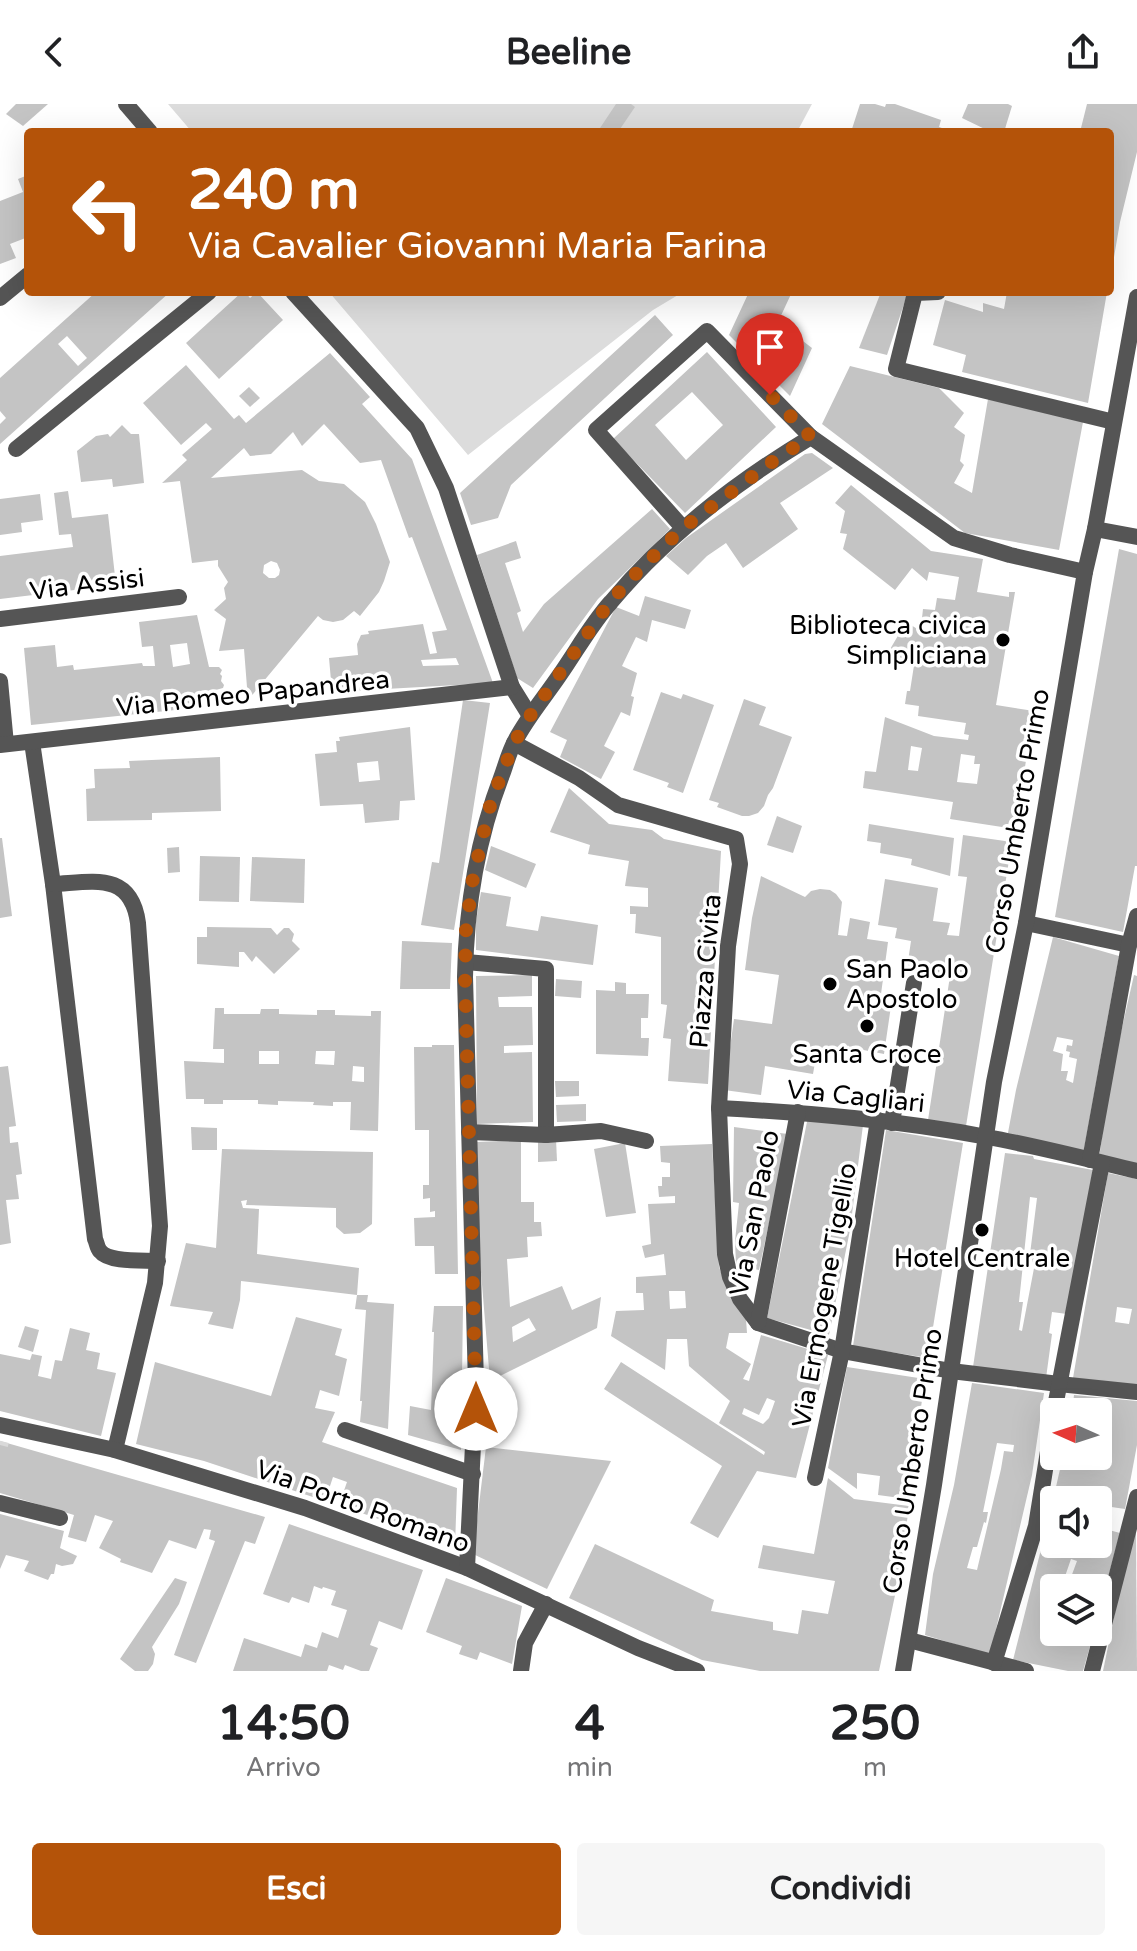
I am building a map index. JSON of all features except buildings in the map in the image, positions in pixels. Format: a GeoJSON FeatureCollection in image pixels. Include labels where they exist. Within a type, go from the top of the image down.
{"type":"FeatureCollection","features":[{"type":"Feature","properties":{"kind":"street"},"geometry":{"type":"LineString","coordinates":[[126,104],[147,128]]}},
{"type":"Feature","properties":{"kind":"street"},"geometry":{"type":"LineString","coordinates":[[0,298],[24,278]]}},
{"type":"Feature","properties":{"kind":"street"},"geometry":{"type":"LineString","coordinates":[[16,449],[204,296]]}},
{"type":"Feature","properties":{"kind":"street"},"geometry":{"type":"LineString","coordinates":[[297,296],[417,428],[446,488],[512,687],[530,716]]}},
{"type":"Feature","properties":{"kind":"street"},"geometry":{"type":"LineString","coordinates":[[914,296],[896,369],[1114,422]]}},
{"type":"Feature","properties":{"kind":"street","name":"Corso Umberto Primo"},"geometry":{"type":"LineString","coordinates":[[903,1671],[994,1082],[1026,923],[1085,572],[1137,297]]}},
{"type":"Feature","properties":{"kind":"street"},"geometry":{"type":"LineString","coordinates":[[683,528],[596,430],[707,331],[811,437],[954,538],[1085,572]]}},
{"type":"Feature","properties":{"kind":"street"},"geometry":{"type":"LineString","coordinates":[[467,1568],[476,1384],[466,929],[473,878],[491,802],[514,743],[530,716],[609,603],[683,528],[780,456],[811,437]]}},
{"type":"Feature","properties":{"kind":"street"},"geometry":{"type":"LineString","coordinates":[[1095,529],[1137,537]]}},
{"type":"Feature","properties":{"kind":"street","name":"Via Assisi"},"geometry":{"type":"LineString","coordinates":[[0,619],[179,597]]}},
{"type":"Feature","properties":{"kind":"street"},"geometry":{"type":"LineString","coordinates":[[0,681],[3,744]]}},
{"type":"Feature","properties":{"kind":"street","name":"Via Romeo Papandrea"},"geometry":{"type":"LineString","coordinates":[[3,744],[512,687]]}},
{"type":"Feature","properties":{"kind":"street"},"geometry":{"type":"LineString","coordinates":[[32,742],[53,884],[95,1239],[100,1251],[107,1257],[158,1261]]}},
{"type":"Feature","properties":{"kind":"street","name":"Piazza Civita"},"geometry":{"type":"LineString","coordinates":[[514,743],[579,778],[618,805],[736,839],[740,864],[728,946],[719,1108],[725,1254],[730,1277],[740,1299],[758,1323]]}},
{"type":"Feature","properties":{"kind":"street"},"geometry":{"type":"LineString","coordinates":[[53,884],[101,882],[116,886],[129,894],[136,907],[160,1226],[155,1283],[115,1450]]}},
{"type":"Feature","properties":{"kind":"street"},"geometry":{"type":"LineString","coordinates":[[1057,1398],[1137,916]]}},
{"type":"Feature","properties":{"kind":"street"},"geometry":{"type":"LineString","coordinates":[[1026,923],[1131,957]]}},
{"type":"Feature","properties":{"kind":"street"},"geometry":{"type":"LineString","coordinates":[[466,962],[546,969],[546,1135]]}},
{"type":"Feature","properties":{"kind":"street","name":"Via Ermogene Tigellio"},"geometry":{"type":"LineString","coordinates":[[815,1478],[914,983]]}},
{"type":"Feature","properties":{"kind":"street","name":"Via Cagliari"},"geometry":{"type":"LineString","coordinates":[[719,1108],[885,1121],[987,1137],[1137,1171]]}},
{"type":"Feature","properties":{"kind":"street","name":"Via San Paolo"},"geometry":{"type":"LineString","coordinates":[[758,1323],[798,1112]]}},
{"type":"Feature","properties":{"kind":"street"},"geometry":{"type":"LineString","coordinates":[[469,1132],[546,1135],[601,1131],[646,1141]]}},
{"type":"Feature","properties":{"kind":"street"},"geometry":{"type":"LineString","coordinates":[[758,1323],[842,1351],[951,1371],[1137,1392]]}},
{"type":"Feature","properties":{"kind":"street"},"geometry":{"type":"LineString","coordinates":[[345,1430],[473,1474]]}},
{"type":"Feature","properties":{"kind":"street","name":"Via Porto Romano"},"geometry":{"type":"LineString","coordinates":[[1,1431],[115,1450],[305,1508],[467,1568],[638,1648],[697,1671]]}},
{"type":"Feature","properties":{"kind":"street"},"geometry":{"type":"LineString","coordinates":[[994,1663],[1036,1526],[1045,1470]]}},
{"type":"Feature","properties":{"kind":"street"},"geometry":{"type":"LineString","coordinates":[[1092,1671],[1137,1497]]}},
{"type":"Feature","properties":{"kind":"street"},"geometry":{"type":"LineString","coordinates":[[0,1503],[60,1518]]}},
{"type":"Feature","properties":{"kind":"street"},"geometry":{"type":"LineString","coordinates":[[521,1671],[525,1643],[546,1604]]}},
{"type":"Feature","properties":{"kind":"street"},"geometry":{"type":"LineString","coordinates":[[909,1640],[1026,1671]]}},
{"type":"Feature","properties":{"kind":"shaded area"},"geometry":{"type":"Polygon","coordinates":[[[168,104],[812,104],[799,128],[189,128],[168,104]]]}},
{"type":"Feature","properties":{"kind":"shaded area"},"geometry":{"type":"Polygon","coordinates":[[[332,296],[676,296],[653,310],[468,455],[332,296]]]}},
{"type":"Feature","properties":{"kind":"tunnel"},"geometry":{"type":"LineString","coordinates":[[0,1445],[1,1441]]}},
{"type":"Feature","properties":{"kind":"place","name":"Biblioteca civica Simpliciana"},"geometry":{"type":"Point","coordinates":[1003,640]}},
{"type":"Feature","properties":{"kind":"place","name":"San Paolo Apostolo"},"geometry":{"type":"Point","coordinates":[830,984]}},
{"type":"Feature","properties":{"kind":"place","name":"Santa Croce"},"geometry":{"type":"Point","coordinates":[867,1026]}},
{"type":"Feature","properties":{"kind":"place","name":"Hotel Centrale"},"geometry":{"type":"Point","coordinates":[982,1230]}},
{"type":"Feature","properties":{"kind":"route"},"geometry":{"type":"LineString","coordinates":[[476,1409],[466,929],[473,878],[491,802],[514,743],[530,716],[609,603],[683,528],[780,456],[811,437],[770,395]]}}]}
